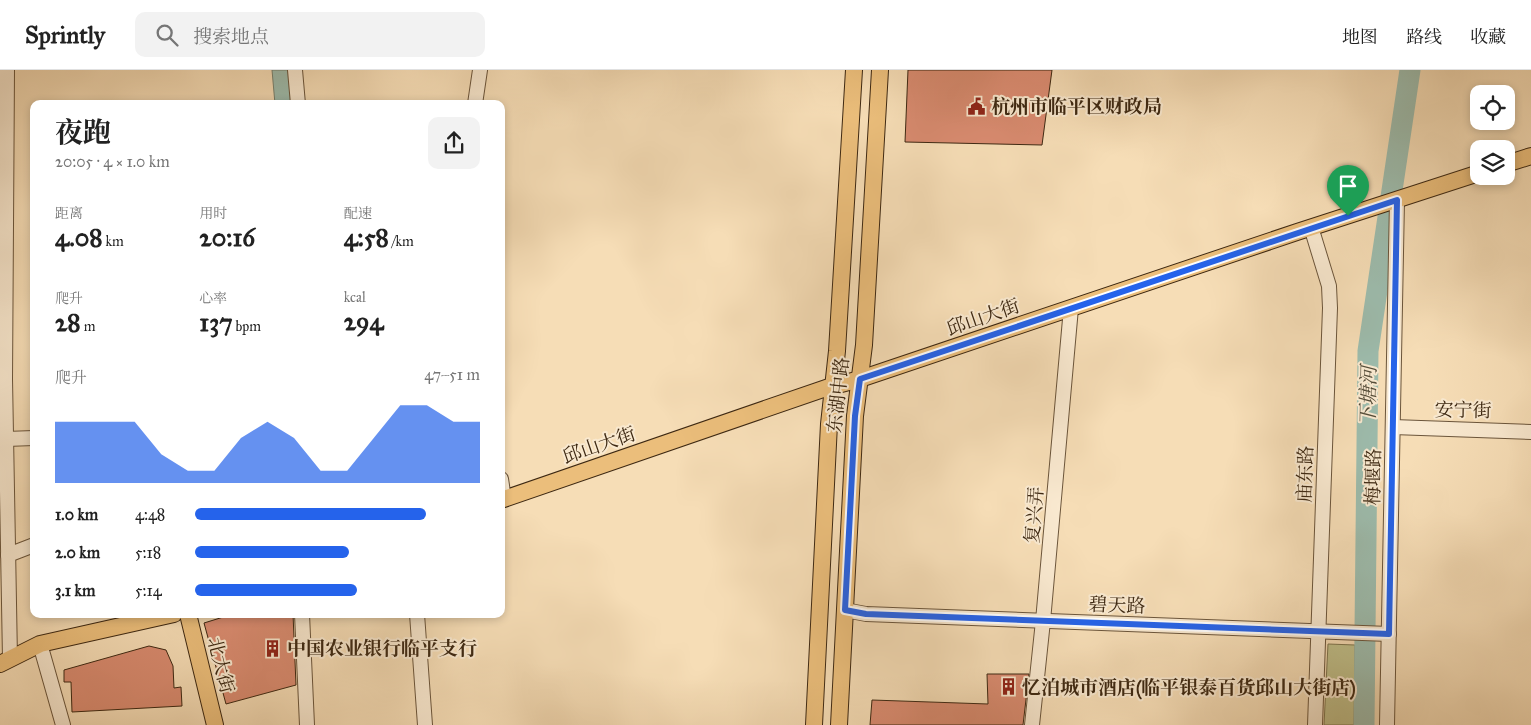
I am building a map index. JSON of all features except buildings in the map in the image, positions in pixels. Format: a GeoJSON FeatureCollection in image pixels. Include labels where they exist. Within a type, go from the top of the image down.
{"type":"FeatureCollection","features":[{"type":"Feature","properties":{"kind":"main road","name":"东湖中路"},"geometry":{"type":"LineString","coordinates":[[814,725],[829,424],[823,389],[837,351],[854,70]]}},
{"type":"Feature","properties":{"kind":"main road","name":"东湖中路"},"geometry":{"type":"LineString","coordinates":[[839,725],[855,416],[864,345],[880,70]]}},
{"type":"Feature","properties":{"kind":"main road"},"geometry":{"type":"LineString","coordinates":[[1515,161],[1531,156]]}},
{"type":"Feature","properties":{"kind":"main road","name":"邱山大街"},"geometry":{"type":"LineString","coordinates":[[505,499],[823,389],[860,379],[1470,176]]}},
{"type":"Feature","properties":{"kind":"main road"},"geometry":{"type":"LineString","coordinates":[[5,662],[40,644],[156,618]]}},
{"type":"Feature","properties":{"kind":"main road","name":"北大街"},"geometry":{"type":"LineString","coordinates":[[189,618],[216,725]]}},
{"type":"Feature","properties":{"kind":"street"},"geometry":{"type":"LineString","coordinates":[[5,662],[8,555],[3,228],[7,70]]}},
{"type":"Feature","properties":{"kind":"street"},"geometry":{"type":"LineString","coordinates":[[295,70],[298,100]]}},
{"type":"Feature","properties":{"kind":"street"},"geometry":{"type":"LineString","coordinates":[[476,100],[480,70]]}},
{"type":"Feature","properties":{"kind":"street","name":"梅堰路"},"geometry":{"type":"LineString","coordinates":[[1387,725],[1397,200]]}},
{"type":"Feature","properties":{"kind":"street","name":"庙东路"},"geometry":{"type":"LineString","coordinates":[[1311,228],[1329,286],[1330,308],[1324,631],[1315,725]]}},
{"type":"Feature","properties":{"kind":"street","name":"复兴弄"},"geometry":{"type":"LineString","coordinates":[[1032,725],[1071,308]]}},
{"type":"Feature","properties":{"kind":"street","name":"安宁街"},"geometry":{"type":"LineString","coordinates":[[1393,427],[1531,432]]}},
{"type":"Feature","properties":{"kind":"street"},"geometry":{"type":"LineString","coordinates":[[6,438],[30,438]]}},
{"type":"Feature","properties":{"kind":"street"},"geometry":{"type":"LineString","coordinates":[[8,555],[30,547]]}},
{"type":"Feature","properties":{"kind":"street","name":"碧天路"},"geometry":{"type":"LineString","coordinates":[[845,610],[866,614],[1389,634]]}},
{"type":"Feature","properties":{"kind":"street"},"geometry":{"type":"LineString","coordinates":[[302,618],[307,725]]}},
{"type":"Feature","properties":{"kind":"street"},"geometry":{"type":"LineString","coordinates":[[417,618],[425,725]]}},
{"type":"Feature","properties":{"kind":"street"},"geometry":{"type":"LineString","coordinates":[[40,644],[63,725]]}},
{"type":"Feature","properties":{"kind":"green space"},"geometry":{"type":"Polygon","coordinates":[[[1328,644],[1355,645],[1354,725],[1324,725],[1328,644]]]}},
{"type":"Feature","properties":{"kind":"shaded area"},"geometry":{"type":"Polygon","coordinates":[[[272,70],[292,70],[293,100],[275,100],[272,70]]]}},
{"type":"Feature","properties":{"kind":"waterway","name":"下塘河"},"geometry":{"type":"LineString","coordinates":[[1364,725],[1368,351],[1410,70]]}},
{"type":"Feature","properties":{"kind":"place","name":"杭州市临平区财政局"},"geometry":{"type":"Point","coordinates":[977,106]}},
{"type":"Feature","properties":{"kind":"place","name":"中国农业银行临平支行"},"geometry":{"type":"Point","coordinates":[273,648]}},
{"type":"Feature","properties":{"kind":"place","name":"忆泊城市酒店(临平银泰百货邱山大街店)"},"geometry":{"type":"Point","coordinates":[1008,687]}},
{"type":"Feature","properties":{"kind":"route"},"geometry":{"type":"LineString","coordinates":[[1397,200],[1389,634],[866,614],[845,610],[855,416],[860,379],[1348,216],[1397,200]]}}]}
